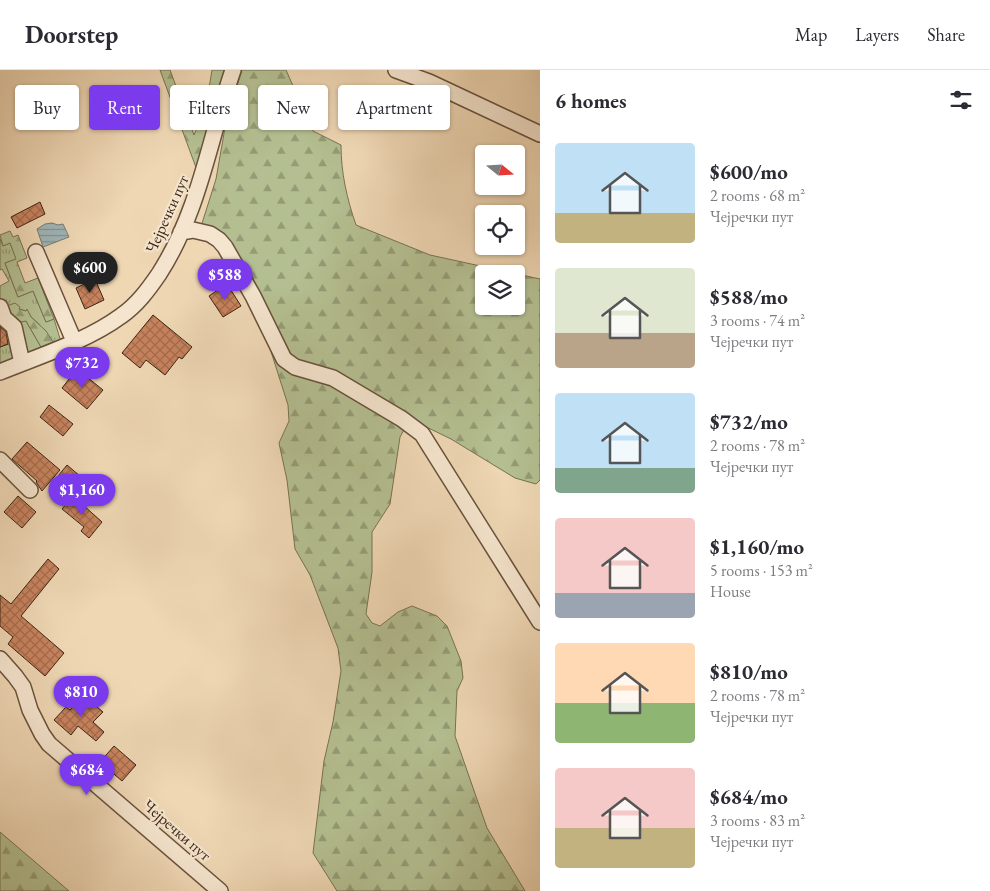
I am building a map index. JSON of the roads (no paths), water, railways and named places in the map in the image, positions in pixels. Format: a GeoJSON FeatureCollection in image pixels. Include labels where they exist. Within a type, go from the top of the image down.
{"type":"FeatureCollection","features":[{"type":"Feature","properties":{"kind":"street","name":"Чејречки пут"},"geometry":{"type":"LineString","coordinates":[[0,372],[90,335],[107,326],[132,307],[153,283],[170,256],[201,184],[233,70]]}},
{"type":"Feature","properties":{"kind":"street"},"geometry":{"type":"LineString","coordinates":[[396,70],[429,82],[540,134]]}},
{"type":"Feature","properties":{"kind":"street"},"geometry":{"type":"LineString","coordinates":[[181,232],[193,230],[210,234],[225,247],[253,296],[284,359],[295,367],[333,378],[402,418],[422,434],[540,622]]}},
{"type":"Feature","properties":{"kind":"street"},"geometry":{"type":"LineString","coordinates":[[36,252],[74,341]]}},
{"type":"Feature","properties":{"kind":"street"},"geometry":{"type":"LineString","coordinates":[[0,307],[4,318],[14,327],[22,363]]}},
{"type":"Feature","properties":{"kind":"street"},"geometry":{"type":"LineString","coordinates":[[0,460],[30,490]]}},
{"type":"Feature","properties":{"kind":"street","name":"Чејречки пут"},"geometry":{"type":"LineString","coordinates":[[0,659],[22,687],[30,710],[49,744],[220,891]]}},
{"type":"Feature","properties":{"kind":"water"},"geometry":{"type":"Polygon","coordinates":[[[45,224],[63,224],[69,237],[43,247],[37,229],[45,224]]]}}]}
